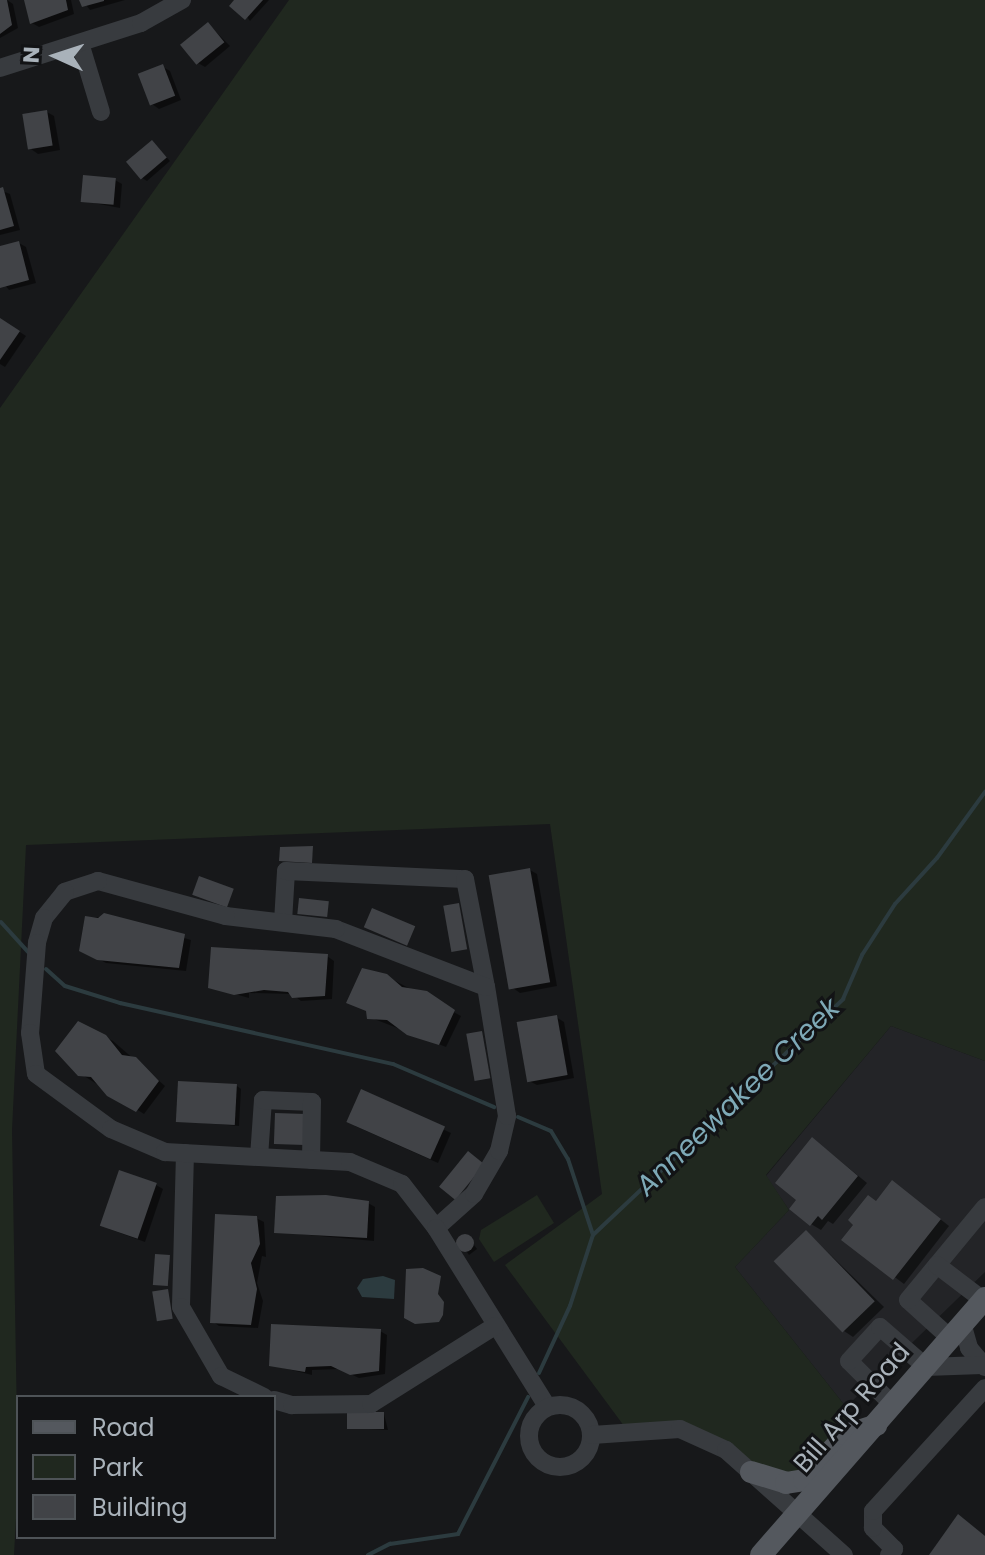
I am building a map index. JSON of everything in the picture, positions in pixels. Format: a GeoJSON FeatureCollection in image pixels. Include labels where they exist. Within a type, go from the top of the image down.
{"type":"FeatureCollection","features":[{"type":"Feature","properties":{"kind":"main road","name":"Bill Arp Road"},"geometry":{"type":"LineString","coordinates":[[761,1555],[984,1299]]}},
{"type":"Feature","properties":{"kind":"main road"},"geometry":{"type":"LineString","coordinates":[[751,1472],[786,1483],[804,1480],[846,1435],[877,1424]]}},
{"type":"Feature","properties":{"kind":"street"},"geometry":{"type":"LineString","coordinates":[[0,68],[141,23],[182,0]]}},
{"type":"Feature","properties":{"kind":"street"},"geometry":{"type":"LineString","coordinates":[[80,43],[101,112]]}},
{"type":"Feature","properties":{"kind":"street"},"geometry":{"type":"LineString","coordinates":[[283,922],[286,871],[465,879],[507,1116],[499,1151],[474,1194],[436,1228]]}},
{"type":"Feature","properties":{"kind":"street"},"geometry":{"type":"LineString","coordinates":[[486,987],[336,929],[226,916],[98,881],[65,892],[44,918],[30,1033],[36,1074],[111,1129],[165,1152],[350,1162],[402,1184],[436,1228],[547,1406]]}},
{"type":"Feature","properties":{"kind":"street"},"geometry":{"type":"LineString","coordinates":[[259,1157],[263,1100],[312,1102],[311,1160]]}},
{"type":"Feature","properties":{"kind":"street"},"geometry":{"type":"LineString","coordinates":[[185,1153],[181,1307],[221,1376],[260,1395]]}},
{"type":"Feature","properties":{"kind":"street"},"geometry":{"type":"LineString","coordinates":[[983,1366],[955,1330],[908,1300],[985,1207]]}},
{"type":"Feature","properties":{"kind":"street"},"geometry":{"type":"LineString","coordinates":[[937,1265],[984,1299]]}},
{"type":"Feature","properties":{"kind":"street"},"geometry":{"type":"LineString","coordinates":[[276,1401],[292,1405],[371,1404],[415,1380],[495,1326]]}},
{"type":"Feature","properties":{"kind":"street"},"geometry":{"type":"LineString","coordinates":[[893,1405],[849,1361],[880,1327],[926,1367],[983,1366]]}},
{"type":"Feature","properties":{"kind":"street"},"geometry":{"type":"LineString","coordinates":[[894,1553],[873,1528],[873,1511],[985,1388]]}},
{"type":"Feature","properties":{"kind":"street"},"geometry":{"type":"LineString","coordinates":[[547,1406],[573,1407],[585,1417],[592,1435],[583,1460],[550,1467],[530,1447],[536,1413],[547,1406]]}},
{"type":"Feature","properties":{"kind":"street"},"geometry":{"type":"LineString","coordinates":[[592,1435],[680,1429],[726,1450],[844,1555]]}},
{"type":"Feature","properties":{"kind":"shaded area"},"geometry":{"type":"Polygon","coordinates":[[[891,1026],[985,1061],[985,1272],[846,1407],[735,1267],[789,1210],[766,1176],[891,1026]]]}},
{"type":"Feature","properties":{"kind":"shaded area"},"geometry":{"type":"Polygon","coordinates":[[[383,1276],[395,1280],[394,1299],[362,1297],[357,1288],[363,1279],[383,1276]]]}},
{"type":"Feature","properties":{"kind":"green space"},"geometry":{"type":"Polygon","coordinates":[[[289,0],[985,0],[985,1061],[891,1026],[766,1175],[789,1210],[735,1267],[846,1407],[846,1435],[786,1483],[680,1429],[627,1430],[505,1265],[602,1194],[550,824],[26,845],[12,1130],[16,1518],[14,1555],[0,1555],[0,408],[289,0]]]}},
{"type":"Feature","properties":{"kind":"green space"},"geometry":{"type":"Polygon","coordinates":[[[537,1195],[554,1223],[494,1262],[479,1239],[481,1230],[537,1195]]]}},
{"type":"Feature","properties":{"kind":"building"},"geometry":{"type":"Polygon","coordinates":[[[0,0],[7,0],[12,25],[0,34],[0,0]]]}},
{"type":"Feature","properties":{"kind":"building"},"geometry":{"type":"Polygon","coordinates":[[[24,0],[66,0],[68,10],[30,24],[24,0]]]}},
{"type":"Feature","properties":{"kind":"building"},"geometry":{"type":"Polygon","coordinates":[[[79,0],[104,0],[104,1],[82,7],[79,0]]]}},
{"type":"Feature","properties":{"kind":"building"},"geometry":{"type":"Polygon","coordinates":[[[234,0],[263,0],[245,20],[229,6],[234,0]]]}},
{"type":"Feature","properties":{"kind":"building"},"geometry":{"type":"Polygon","coordinates":[[[208,22],[224,42],[196,65],[180,45],[208,22]]]}},
{"type":"Feature","properties":{"kind":"building"},"geometry":{"type":"Polygon","coordinates":[[[163,64],[175,96],[150,105],[138,74],[163,64]]]}},
{"type":"Feature","properties":{"kind":"building"},"geometry":{"type":"Polygon","coordinates":[[[47,110],[53,146],[28,149],[22,114],[47,110]]]}},
{"type":"Feature","properties":{"kind":"building"},"geometry":{"type":"Polygon","coordinates":[[[152,140],[167,158],[141,179],[126,162],[152,140]]]}},
{"type":"Feature","properties":{"kind":"building"},"geometry":{"type":"Polygon","coordinates":[[[83,175],[116,178],[114,205],[81,202],[83,175]]]}},
{"type":"Feature","properties":{"kind":"building"},"geometry":{"type":"Polygon","coordinates":[[[3,187],[14,226],[0,230],[0,188],[3,187]]]}},
{"type":"Feature","properties":{"kind":"building"},"geometry":{"type":"Polygon","coordinates":[[[19,241],[29,280],[0,288],[0,246],[19,241]]]}},
{"type":"Feature","properties":{"kind":"building"},"geometry":{"type":"Polygon","coordinates":[[[0,318],[20,331],[0,360],[0,318]]]}},
{"type":"Feature","properties":{"kind":"building"},"geometry":{"type":"Polygon","coordinates":[[[313,846],[312,863],[279,861],[280,847],[313,846]]]}},
{"type":"Feature","properties":{"kind":"building"},"geometry":{"type":"Polygon","coordinates":[[[530,868],[550,982],[509,990],[489,875],[530,868]]]}},
{"type":"Feature","properties":{"kind":"building"},"geometry":{"type":"Polygon","coordinates":[[[199,876],[234,889],[227,907],[192,895],[199,876]]]}},
{"type":"Feature","properties":{"kind":"building"},"geometry":{"type":"Polygon","coordinates":[[[299,898],[329,901],[327,917],[297,914],[299,898]]]}},
{"type":"Feature","properties":{"kind":"building"},"geometry":{"type":"Polygon","coordinates":[[[459,903],[467,949],[451,952],[443,906],[459,903]]]}},
{"type":"Feature","properties":{"kind":"building"},"geometry":{"type":"Polygon","coordinates":[[[372,908],[415,926],[407,946],[364,927],[372,908]]]}},
{"type":"Feature","properties":{"kind":"building"},"geometry":{"type":"Polygon","coordinates":[[[104,913],[185,934],[179,968],[97,960],[79,951],[85,916],[98,918],[104,913]]]}},
{"type":"Feature","properties":{"kind":"building"},"geometry":{"type":"Polygon","coordinates":[[[211,947],[328,954],[325,996],[292,998],[288,992],[264,990],[234,995],[208,988],[211,947]]]}},
{"type":"Feature","properties":{"kind":"building"},"geometry":{"type":"Polygon","coordinates":[[[362,968],[387,974],[402,987],[427,991],[455,1010],[439,1045],[407,1035],[387,1020],[367,1019],[366,1011],[346,1003],[362,968]]]}},
{"type":"Feature","properties":{"kind":"building"},"geometry":{"type":"Polygon","coordinates":[[[557,1015],[568,1075],[527,1082],[517,1022],[557,1015]]]}},
{"type":"Feature","properties":{"kind":"building"},"geometry":{"type":"Polygon","coordinates":[[[78,1021],[106,1035],[122,1055],[136,1057],[159,1081],[136,1112],[107,1096],[91,1077],[78,1076],[55,1051],[78,1021]]]}},
{"type":"Feature","properties":{"kind":"building"},"geometry":{"type":"Polygon","coordinates":[[[482,1031],[490,1078],[475,1081],[466,1034],[482,1031]]]}},
{"type":"Feature","properties":{"kind":"building"},"geometry":{"type":"Polygon","coordinates":[[[178,1081],[237,1084],[235,1125],[176,1122],[178,1081]]]}},
{"type":"Feature","properties":{"kind":"building"},"geometry":{"type":"Polygon","coordinates":[[[361,1089],[445,1126],[430,1159],[346,1122],[361,1089]]]}},
{"type":"Feature","properties":{"kind":"building"},"geometry":{"type":"Polygon","coordinates":[[[275,1113],[306,1114],[305,1145],[274,1144],[275,1113]]]}},
{"type":"Feature","properties":{"kind":"building"},"geometry":{"type":"Polygon","coordinates":[[[812,1137],[858,1176],[822,1220],[818,1216],[810,1226],[789,1209],[796,1200],[775,1183],[812,1137]]]}},
{"type":"Feature","properties":{"kind":"building"},"geometry":{"type":"Polygon","coordinates":[[[468,1151],[484,1164],[455,1200],[439,1187],[468,1151]]]}},
{"type":"Feature","properties":{"kind":"building"},"geometry":{"type":"Polygon","coordinates":[[[119,1170],[157,1183],[138,1239],[100,1226],[119,1170]]]}},
{"type":"Feature","properties":{"kind":"building"},"geometry":{"type":"Polygon","coordinates":[[[892,1180],[941,1219],[893,1280],[841,1240],[853,1225],[848,1220],[868,1195],[876,1201],[892,1180]]]}},
{"type":"Feature","properties":{"kind":"building"},"geometry":{"type":"Polygon","coordinates":[[[326,1195],[369,1201],[367,1238],[274,1233],[276,1196],[326,1195]]]}},
{"type":"Feature","properties":{"kind":"building"},"geometry":{"type":"Polygon","coordinates":[[[215,1214],[257,1216],[260,1244],[251,1263],[257,1289],[251,1325],[210,1323],[215,1214]]]}},
{"type":"Feature","properties":{"kind":"building"},"geometry":{"type":"Polygon","coordinates":[[[806,1230],[875,1301],[842,1332],[774,1261],[806,1230]]]}},
{"type":"Feature","properties":{"kind":"building"},"geometry":{"type":"Polygon","coordinates":[[[465,1234],[474,1243],[465,1252],[456,1243],[465,1234]]]}},
{"type":"Feature","properties":{"kind":"building"},"geometry":{"type":"Polygon","coordinates":[[[155,1254],[170,1255],[168,1286],[153,1285],[155,1254]]]}},
{"type":"Feature","properties":{"kind":"building"},"geometry":{"type":"Polygon","coordinates":[[[423,1268],[441,1276],[438,1294],[444,1302],[443,1315],[439,1322],[415,1324],[404,1318],[406,1269],[423,1268]]]}},
{"type":"Feature","properties":{"kind":"building"},"geometry":{"type":"Polygon","coordinates":[[[168,1289],[173,1319],[157,1321],[152,1292],[168,1289]]]}},
{"type":"Feature","properties":{"kind":"building"},"geometry":{"type":"Polygon","coordinates":[[[271,1324],[381,1329],[379,1371],[350,1375],[331,1366],[306,1367],[305,1372],[269,1366],[271,1324]]]}},
{"type":"Feature","properties":{"kind":"building"},"geometry":{"type":"Polygon","coordinates":[[[347,1412],[384,1412],[384,1429],[347,1429],[347,1412]]]}},
{"type":"Feature","properties":{"kind":"building"},"geometry":{"type":"Polygon","coordinates":[[[958,1514],[985,1536],[985,1555],[929,1555],[958,1514]]]}},
{"type":"Feature","properties":{"kind":"waterway","name":"Anneewakee Creek"},"geometry":{"type":"LineString","coordinates":[[539,1373],[570,1306],[593,1235],[843,999],[862,955],[895,904],[937,858],[985,792]]}},
{"type":"Feature","properties":{"kind":"waterway"},"geometry":{"type":"LineString","coordinates":[[1,922],[29,953]]}},
{"type":"Feature","properties":{"kind":"waterway"},"geometry":{"type":"LineString","coordinates":[[46,969],[65,986],[120,1003],[393,1064],[494,1107]]}},
{"type":"Feature","properties":{"kind":"waterway"},"geometry":{"type":"LineString","coordinates":[[518,1117],[551,1131],[568,1159],[593,1235]]}},
{"type":"Feature","properties":{"kind":"waterway","name":"Anneewakee Creek"},"geometry":{"type":"LineString","coordinates":[[368,1555],[390,1544],[458,1534],[528,1397]]}}]}
